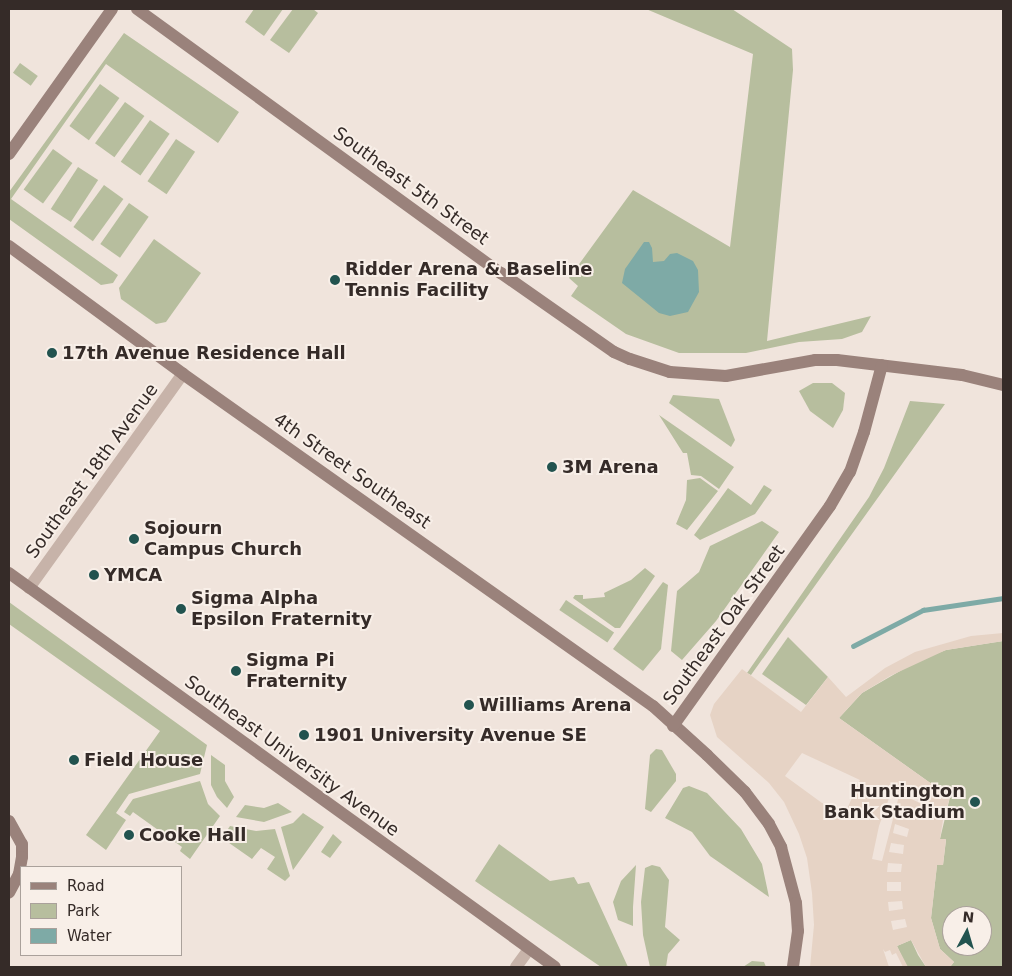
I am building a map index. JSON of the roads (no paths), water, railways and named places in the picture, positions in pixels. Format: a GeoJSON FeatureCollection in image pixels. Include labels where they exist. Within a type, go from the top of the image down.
{"type":"FeatureCollection","features":[{"type":"Feature","properties":{"kind":"main road"},"geometry":{"type":"LineString","coordinates":[[9,154],[112,9]]}},
{"type":"Feature","properties":{"kind":"main road","name":"Southeast 5th Street"},"geometry":{"type":"LineString","coordinates":[[137,9],[614,352],[663,370],[706,376],[743,375],[815,360],[882,365],[962,375],[1003,385]]}},
{"type":"Feature","properties":{"kind":"main road","name":"4th Street Southeast"},"geometry":{"type":"LineString","coordinates":[[9,246],[183,374],[645,700],[673,726]]}},
{"type":"Feature","properties":{"kind":"main road","name":"Southeast Oak Street"},"geometry":{"type":"LineString","coordinates":[[793,967],[798,931],[796,903],[790,874],[777,840],[745,792],[673,726],[835,497],[850,472],[864,432],[882,365]]}},
{"type":"Feature","properties":{"kind":"main road","name":"Southeast University Avenue"},"geometry":{"type":"LineString","coordinates":[[9,573],[555,967]]}},
{"type":"Feature","properties":{"kind":"main road"},"geometry":{"type":"LineString","coordinates":[[9,821],[17,832],[22,851],[20,866]]}},
{"type":"Feature","properties":{"kind":"main road"},"geometry":{"type":"LineString","coordinates":[[9,893],[19,874],[20,866]]}},
{"type":"Feature","properties":{"kind":"main road"},"geometry":{"type":"LineString","coordinates":[[529,949],[567,967]]}},
{"type":"Feature","properties":{"kind":"street","name":"Southeast 18th Avenue"},"geometry":{"type":"LineString","coordinates":[[29,588],[183,374]]}},
{"type":"Feature","properties":{"kind":"street"},"geometry":{"type":"LineString","coordinates":[[516,967],[529,949]]}},
{"type":"Feature","properties":{"kind":"water"},"geometry":{"type":"Polygon","coordinates":[[[644,242],[649,242],[652,248],[653,262],[664,261],[670,254],[677,253],[693,261],[698,270],[699,292],[688,312],[670,316],[659,313],[622,283],[625,269],[644,242]]]}},
{"type":"Feature","properties":{"kind":"waterway"},"geometry":{"type":"LineString","coordinates":[[853,646],[923,610],[1003,598]]}},
{"type":"Feature","properties":{"kind":"place","name":"Ridder Arena & Baseline Tennis Facility"},"geometry":{"type":"Point","coordinates":[335,280]}},
{"type":"Feature","properties":{"kind":"place","name":"17th Avenue Residence Hall"},"geometry":{"type":"Point","coordinates":[52,353]}},
{"type":"Feature","properties":{"kind":"place","name":"3M Arena"},"geometry":{"type":"Point","coordinates":[552,467]}},
{"type":"Feature","properties":{"kind":"place","name":"Sojourn Campus Church"},"geometry":{"type":"Point","coordinates":[134,539]}},
{"type":"Feature","properties":{"kind":"place","name":"YMCA"},"geometry":{"type":"Point","coordinates":[94,575]}},
{"type":"Feature","properties":{"kind":"place","name":"Sigma Alpha Epsilon Fraternity"},"geometry":{"type":"Point","coordinates":[181,609]}},
{"type":"Feature","properties":{"kind":"place","name":"Sigma Pi Fraternity"},"geometry":{"type":"Point","coordinates":[236,671]}},
{"type":"Feature","properties":{"kind":"place","name":"Williams Arena"},"geometry":{"type":"Point","coordinates":[469,705]}},
{"type":"Feature","properties":{"kind":"place","name":"1901 University Avenue SE"},"geometry":{"type":"Point","coordinates":[304,735]}},
{"type":"Feature","properties":{"kind":"place","name":"Field House"},"geometry":{"type":"Point","coordinates":[74,760]}},
{"type":"Feature","properties":{"kind":"place","name":"Huntington Bank Stadium"},"geometry":{"type":"Point","coordinates":[975,802]}},
{"type":"Feature","properties":{"kind":"place","name":"Cooke Hall"},"geometry":{"type":"Point","coordinates":[129,835]}}]}
